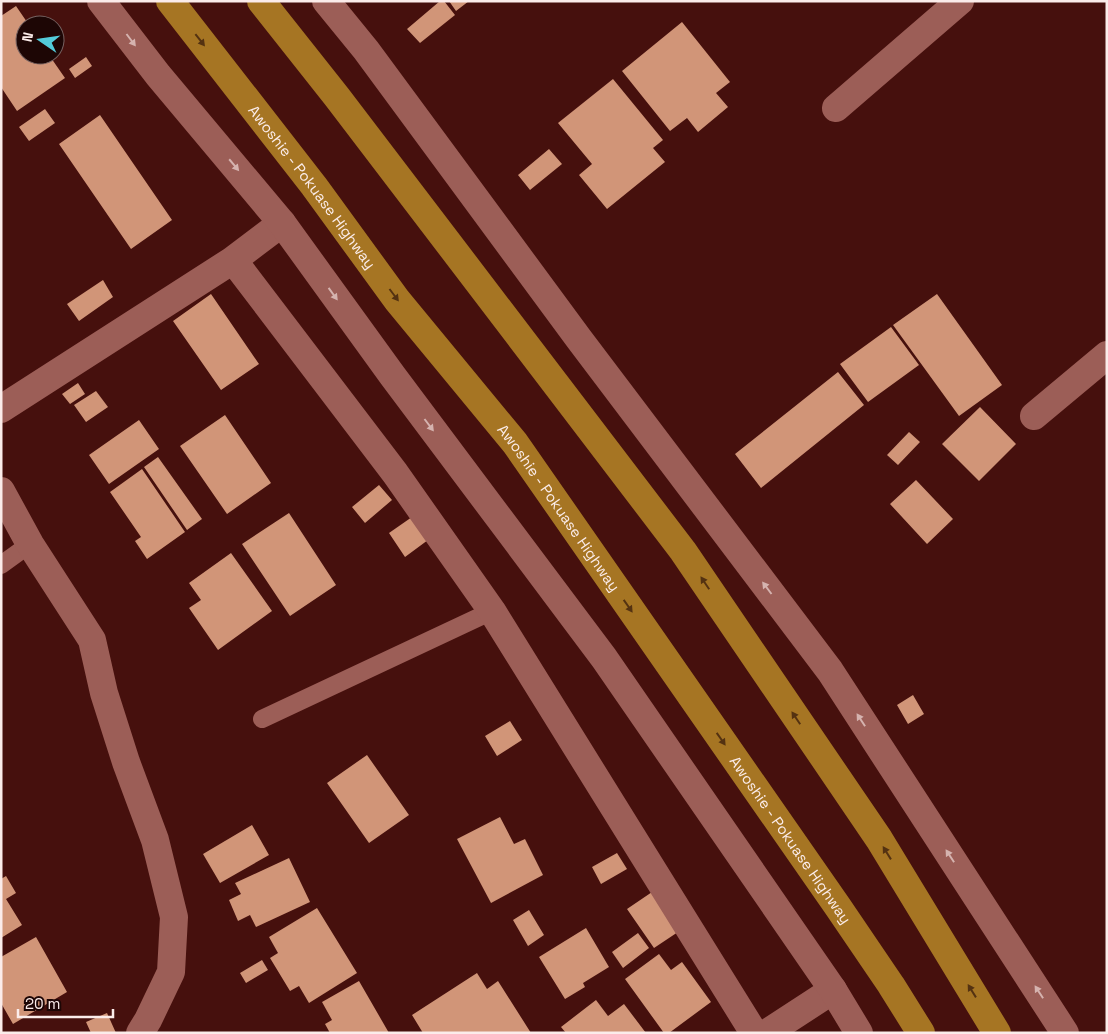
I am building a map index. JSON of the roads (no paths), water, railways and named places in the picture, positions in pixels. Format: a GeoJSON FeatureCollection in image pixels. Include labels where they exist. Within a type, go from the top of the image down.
{"type":"FeatureCollection","features":[{"type":"Feature","properties":{"kind":"main road","name":"Awoshie - Pokuase Highway"},"geometry":{"type":"LineString","coordinates":[[170,1],[314,186],[397,300],[515,443],[838,907],[921,1033]]}},
{"type":"Feature","properties":{"kind":"main road"},"geometry":{"type":"LineString","coordinates":[[261,1],[337,97],[683,551],[879,839],[998,1033]]}},
{"type":"Feature","properties":{"kind":"street"},"geometry":{"type":"LineString","coordinates":[[101,1],[158,75],[282,223],[392,375],[604,658],[833,990],[859,1033]]}},
{"type":"Feature","properties":{"kind":"street"},"geometry":{"type":"LineString","coordinates":[[326,1],[366,50],[579,340],[830,671],[1065,1033]]}},
{"type":"Feature","properties":{"kind":"street"},"geometry":{"type":"LineString","coordinates":[[836,108],[960,1]]}},
{"type":"Feature","properties":{"kind":"street"},"geometry":{"type":"LineString","coordinates":[[1,409],[233,260],[282,223]]}},
{"type":"Feature","properties":{"kind":"street"},"geometry":{"type":"LineString","coordinates":[[233,260],[395,472],[492,611],[754,1033]]}},
{"type":"Feature","properties":{"kind":"street"},"geometry":{"type":"LineString","coordinates":[[1034,416],[1107,354]]}},
{"type":"Feature","properties":{"kind":"street"},"geometry":{"type":"LineString","coordinates":[[1,491],[30,544],[92,640],[112,719],[126,762],[156,840],[174,917],[171,972],[140,1033]]}},
{"type":"Feature","properties":{"kind":"street"},"geometry":{"type":"LineString","coordinates":[[767,1033],[833,990]]}},
{"type":"Feature","properties":{"kind":"lane"},"geometry":{"type":"LineString","coordinates":[[1,565],[30,544]]}},
{"type":"Feature","properties":{"kind":"lane"},"geometry":{"type":"LineString","coordinates":[[262,719],[492,611]]}}]}
